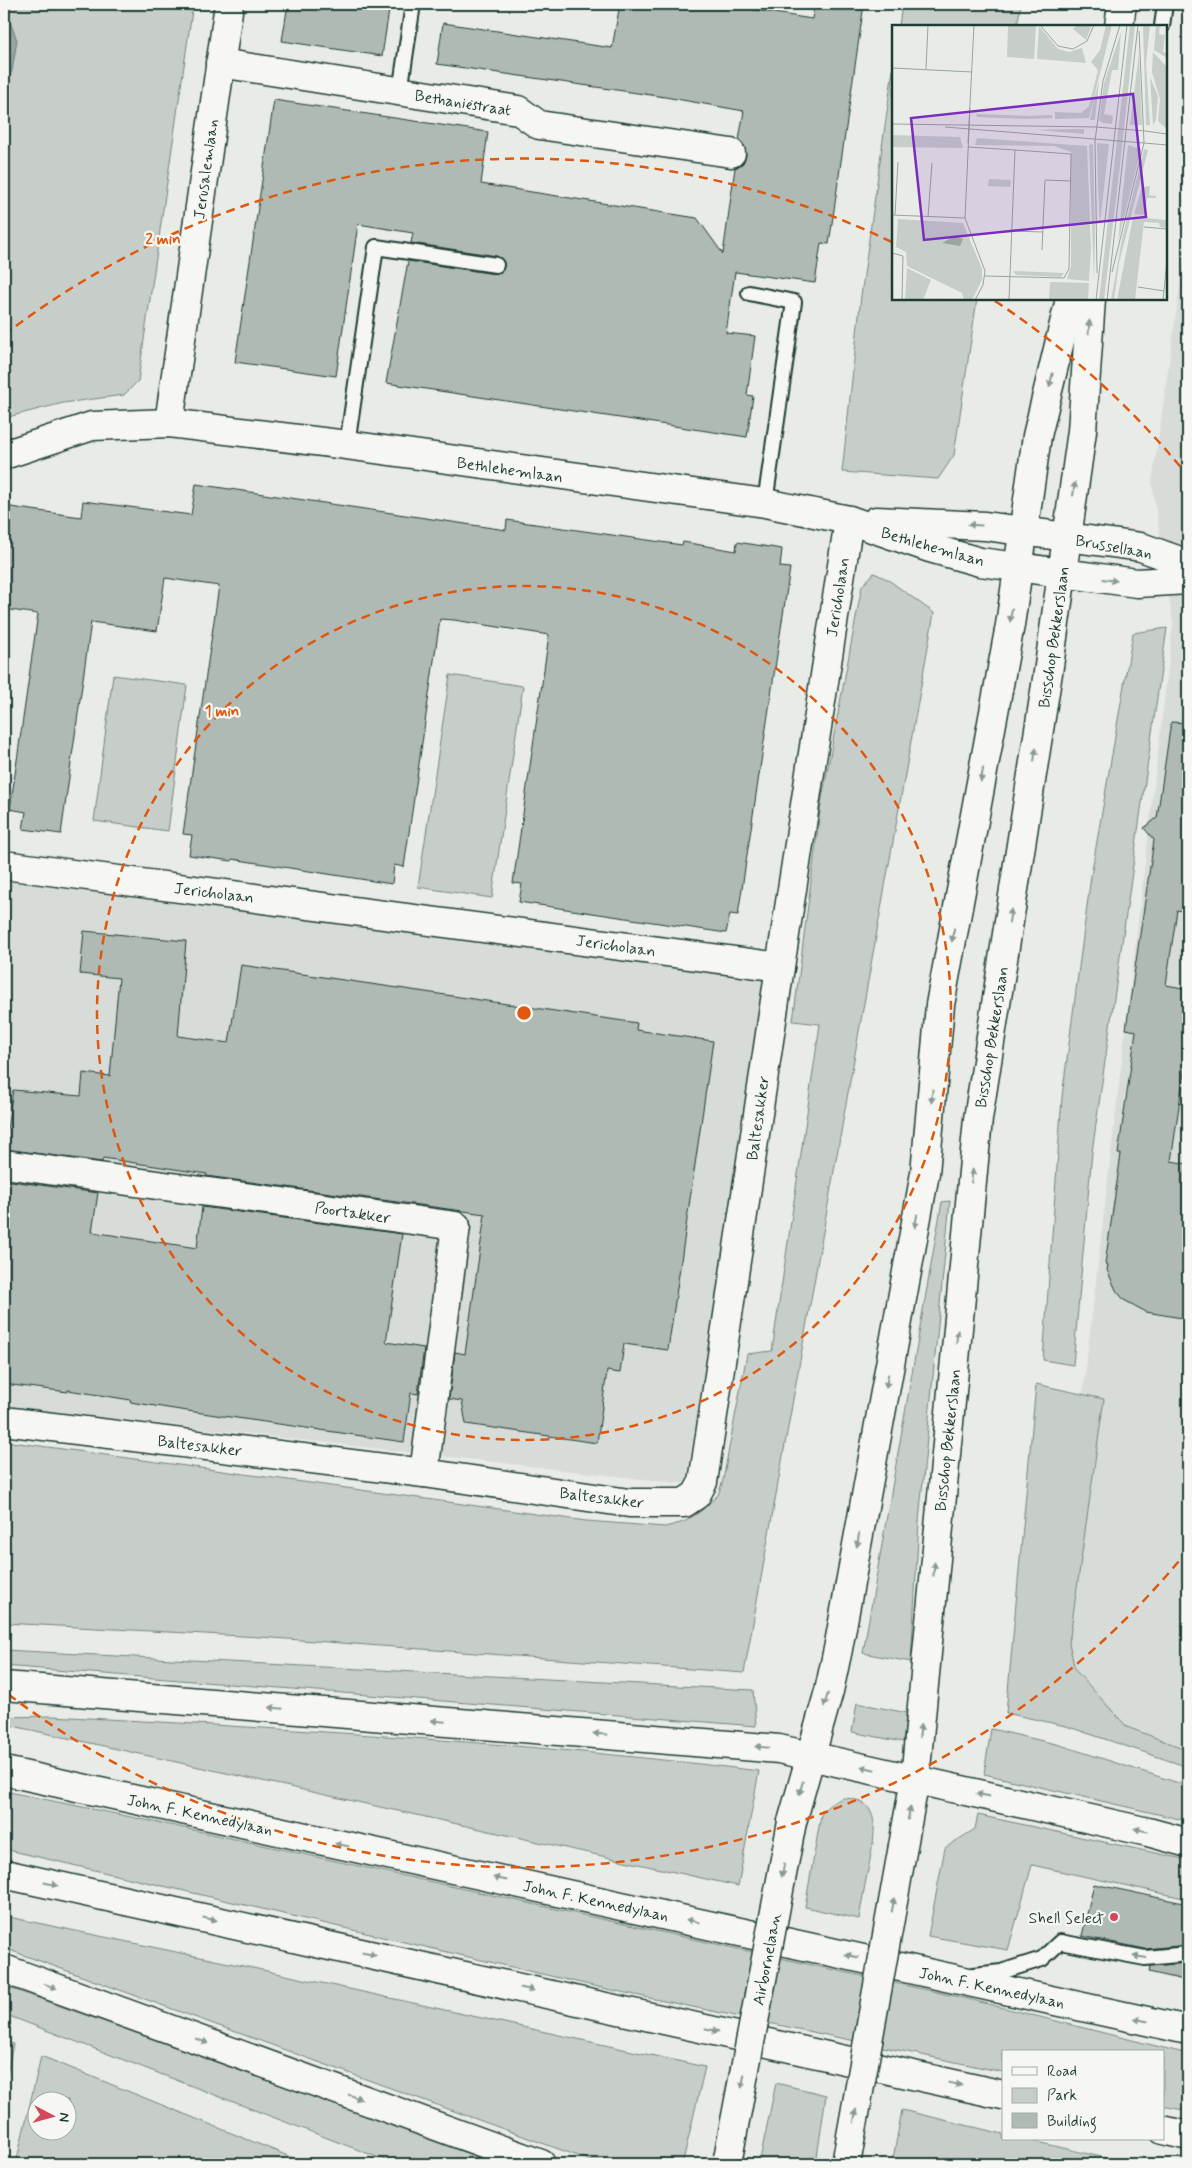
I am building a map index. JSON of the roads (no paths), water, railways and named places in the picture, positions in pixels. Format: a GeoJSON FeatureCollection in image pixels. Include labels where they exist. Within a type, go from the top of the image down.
{"type":"FeatureCollection","features":[{"type":"Feature","properties":{"kind":"main road","name":"Jerusalemlaan"},"geometry":{"type":"LineString","coordinates":[[169,423],[229,4]]}},
{"type":"Feature","properties":{"kind":"main road"},"geometry":{"type":"LineString","coordinates":[[1118,25],[1122,4]]}},
{"type":"Feature","properties":{"kind":"main road","name":"Bethaniëstraat"},"geometry":{"type":"LineString","coordinates":[[220,63],[518,110],[539,125],[731,154]]}},
{"type":"Feature","properties":{"kind":"main road"},"geometry":{"type":"LineString","coordinates":[[810,1755],[829,1691],[838,1649],[925,1173],[940,1005],[1010,625],[1037,436],[1070,300]]}},
{"type":"Feature","properties":{"kind":"main road","name":"Bisschop Bekkerslaan"},"geometry":{"type":"LineString","coordinates":[[915,1779],[978,1119],[1068,537],[1082,431],[1091,300]]}},
{"type":"Feature","properties":{"kind":"main road","name":"Bethlehemlaan"},"geometry":{"type":"LineString","coordinates":[[4,455],[92,426],[169,423],[347,445],[765,503],[849,520],[930,548],[980,562],[1062,573]]}},
{"type":"Feature","properties":{"kind":"main road","name":"Bethlehemlaan"},"geometry":{"type":"LineString","coordinates":[[849,520],[949,523],[1068,537]]}},
{"type":"Feature","properties":{"kind":"main road","name":"Jericholaan"},"geometry":{"type":"LineString","coordinates":[[4,865],[780,967],[849,520]]}},
{"type":"Feature","properties":{"kind":"main road","name":"Brussellaan"},"geometry":{"type":"LineString","coordinates":[[1068,537],[1141,547],[1188,564]]}},
{"type":"Feature","properties":{"kind":"main road","name":"Brussellaan"},"geometry":{"type":"LineString","coordinates":[[1062,573],[1137,583],[1188,580]]}},
{"type":"Feature","properties":{"kind":"main road","name":"Baltesakker"},"geometry":{"type":"LineString","coordinates":[[4,1421],[424,1473],[629,1503],[684,1504],[696,1495],[703,1482],[780,967]]}},
{"type":"Feature","properties":{"kind":"main road","name":"Poortakker"},"geometry":{"type":"LineString","coordinates":[[4,1164],[456,1226],[424,1473]]}},
{"type":"Feature","properties":{"kind":"main road"},"geometry":{"type":"LineString","coordinates":[[4,1686],[769,1748],[810,1755],[1148,1832],[1188,1843]]}},
{"type":"Feature","properties":{"kind":"main road","name":"Airbornelaan"},"geometry":{"type":"LineString","coordinates":[[728,2161],[792,1822],[810,1755]]}},
{"type":"Feature","properties":{"kind":"main road","name":"John F. Kennedylaan"},"geometry":{"type":"LineString","coordinates":[[4,1771],[1188,2030]]}},
{"type":"Feature","properties":{"kind":"main road"},"geometry":{"type":"LineString","coordinates":[[846,2164],[915,1779]]}},
{"type":"Feature","properties":{"kind":"main road"},"geometry":{"type":"LineString","coordinates":[[4,1874],[1002,2095]]}},
{"type":"Feature","properties":{"kind":"main road"},"geometry":{"type":"LineString","coordinates":[[4,1969],[542,2164]]}},
{"type":"Feature","properties":{"kind":"main road"},"geometry":{"type":"LineString","coordinates":[[1164,2130],[1188,2136]]}},
{"type":"Feature","properties":{"kind":"lane"},"geometry":{"type":"LineString","coordinates":[[400,92],[413,4]]}},
{"type":"Feature","properties":{"kind":"lane"},"geometry":{"type":"LineString","coordinates":[[1162,25],[1164,4]]}},
{"type":"Feature","properties":{"kind":"lane"},"geometry":{"type":"LineString","coordinates":[[347,445],[376,248],[496,265]]}},
{"type":"Feature","properties":{"kind":"lane"},"geometry":{"type":"LineString","coordinates":[[749,293],[794,302],[765,503]]}},
{"type":"Feature","properties":{"kind":"lane"},"geometry":{"type":"LineString","coordinates":[[951,1979],[1000,1972],[1042,1959],[1060,1942],[1145,1958],[1188,1954]]}},
{"type":"Feature","properties":{"kind":"place","name":"Shell Select"},"geometry":{"type":"Point","coordinates":[1114,1917]}}]}
